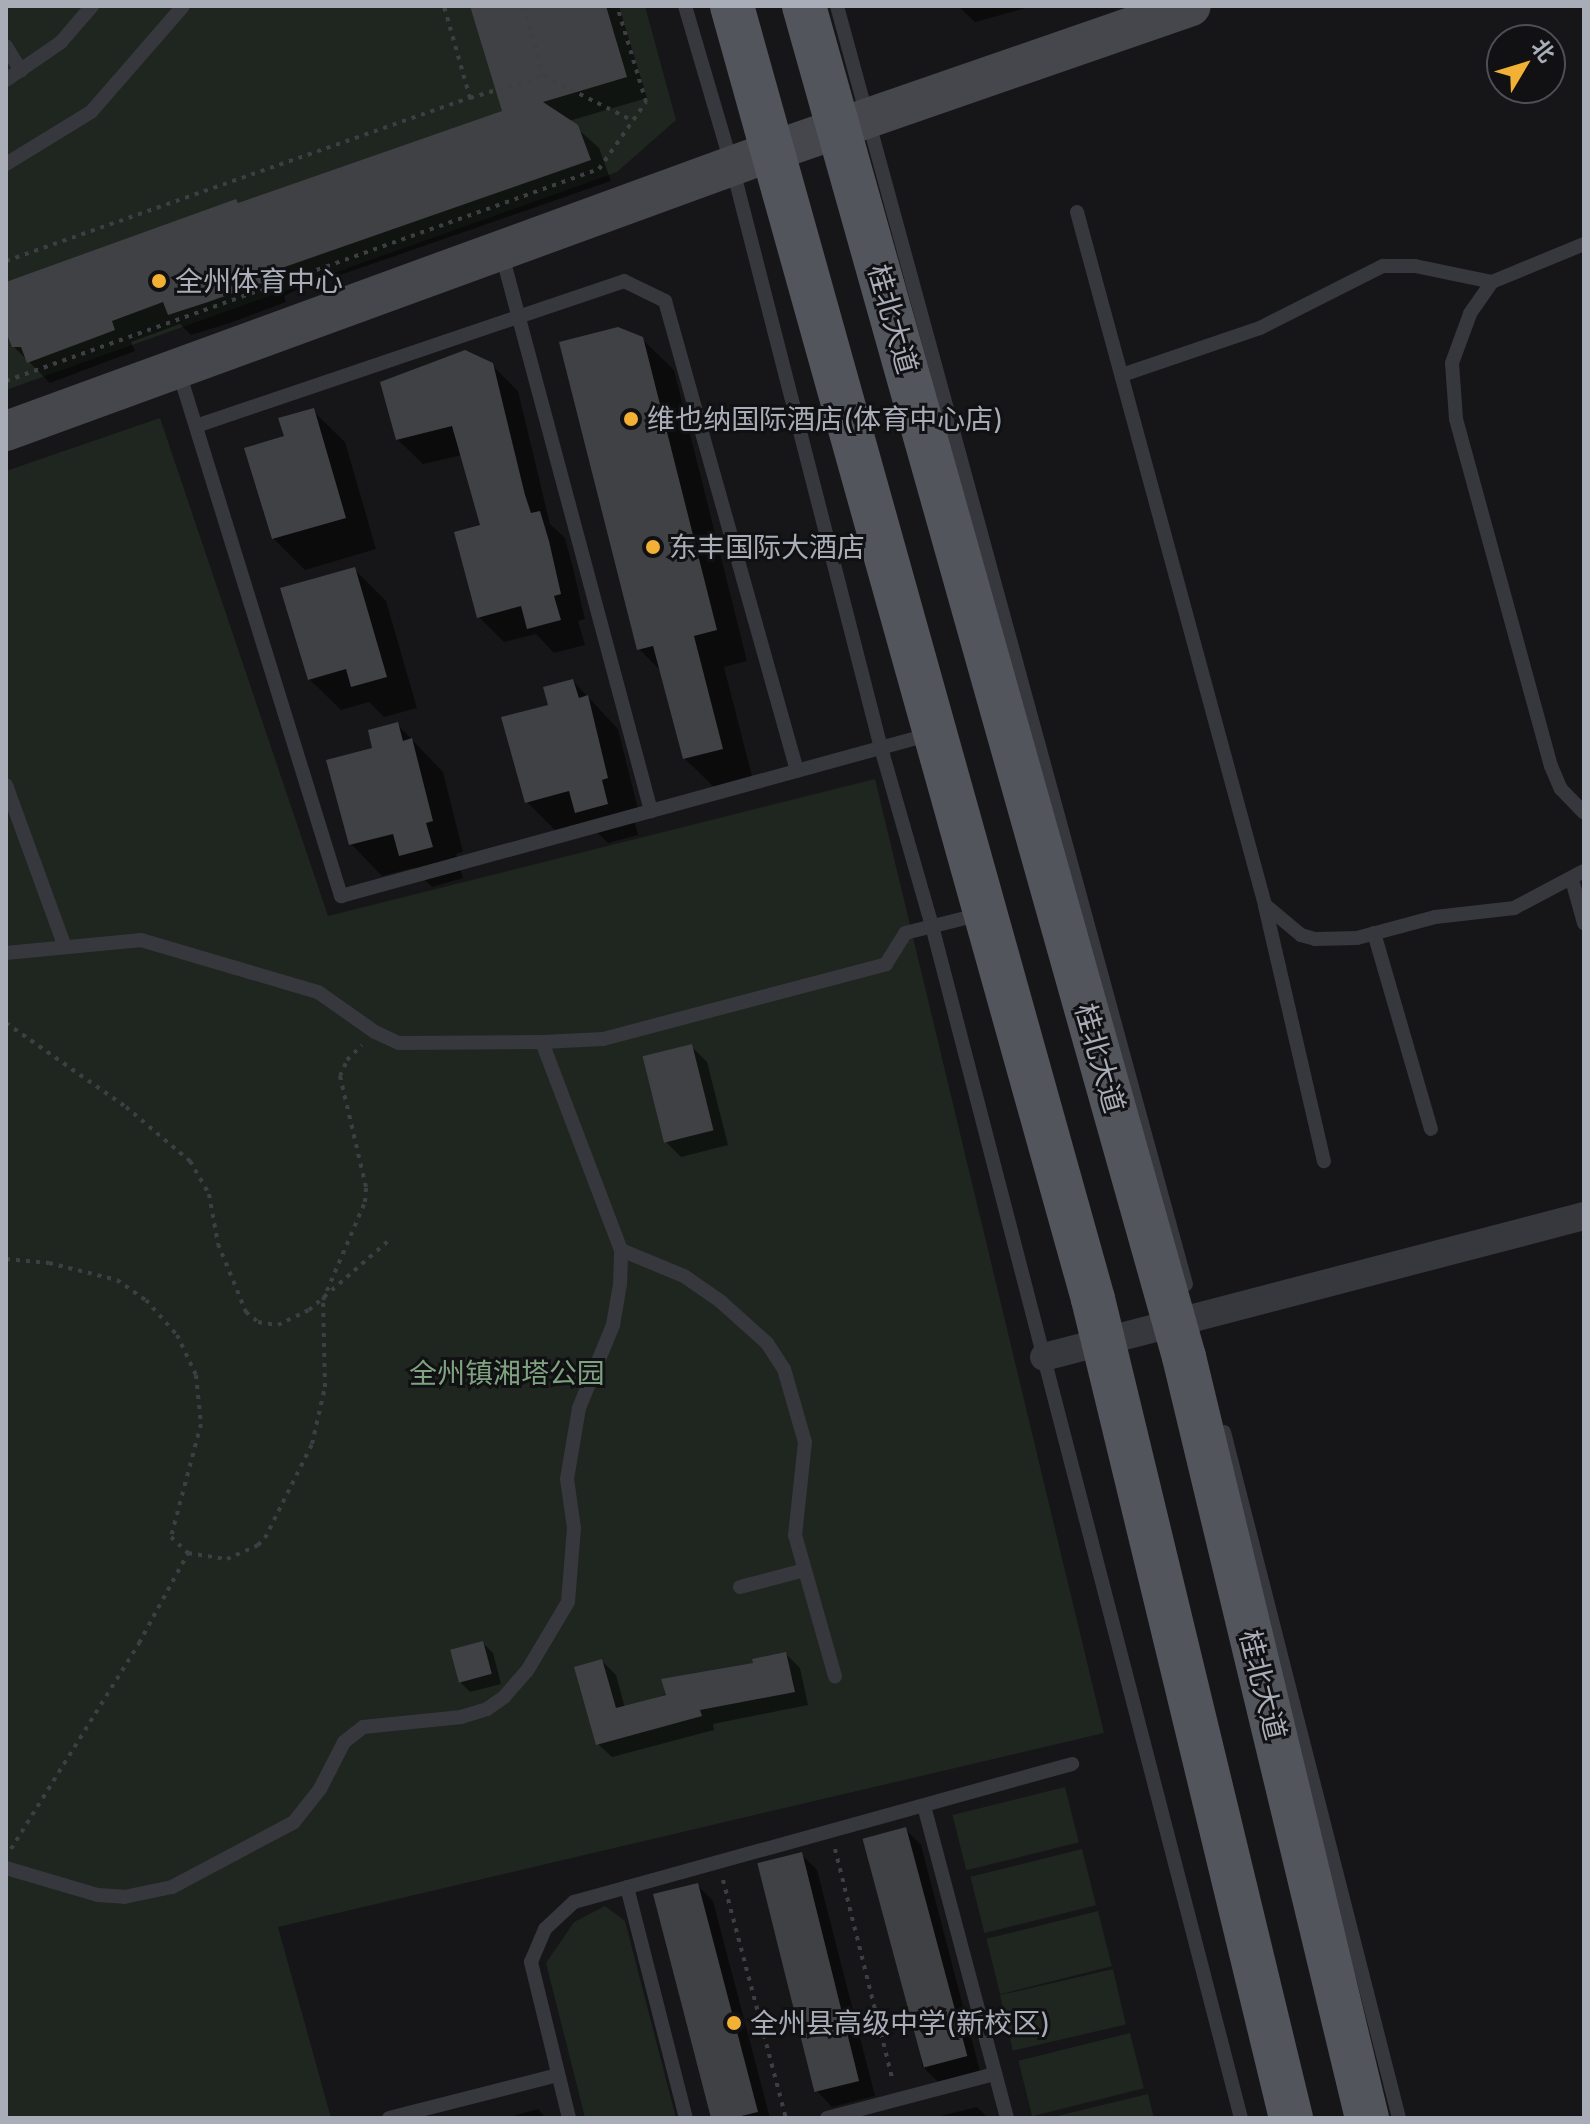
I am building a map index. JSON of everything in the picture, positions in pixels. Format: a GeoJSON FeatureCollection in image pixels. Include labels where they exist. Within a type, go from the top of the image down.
{"type":"FeatureCollection","features":[{"type":"Feature","properties":{"kind":"main road"},"geometry":{"type":"LineString","coordinates":[[732,6],[1103,1342],[1291,2118]]}},
{"type":"Feature","properties":{"kind":"main road","name":"桂北大道"},"geometry":{"type":"LineString","coordinates":[[804,6],[854,123],[1190,1326],[1367,2118]]}},
{"type":"Feature","properties":{"kind":"main road"},"geometry":{"type":"LineString","coordinates":[[6,431],[773,151],[1191,6]]}},
{"type":"Feature","properties":{"kind":"street"},"geometry":{"type":"LineString","coordinates":[[1044,1357],[1103,1342],[1190,1326],[1584,1216]]}},
{"type":"Feature","properties":{"kind":"lane"},"geometry":{"type":"LineString","coordinates":[[6,80],[61,42],[92,6]]}},
{"type":"Feature","properties":{"kind":"lane"},"geometry":{"type":"LineString","coordinates":[[6,164],[91,112],[183,6]]}},
{"type":"Feature","properties":{"kind":"lane"},"geometry":{"type":"LineString","coordinates":[[685,6],[732,166],[881,748],[932,927],[1241,2118]]}},
{"type":"Feature","properties":{"kind":"lane"},"geometry":{"type":"LineString","coordinates":[[837,6],[854,123]]}},
{"type":"Feature","properties":{"kind":"lane"},"geometry":{"type":"LineString","coordinates":[[6,46],[21,71]]}},
{"type":"Feature","properties":{"kind":"lane"},"geometry":{"type":"LineString","coordinates":[[1077,212],[1265,905],[1324,1161]]}},
{"type":"Feature","properties":{"kind":"lane"},"geometry":{"type":"LineString","coordinates":[[1584,244],[1492,282],[1470,314],[1452,363],[1456,419],[1551,766],[1561,789],[1584,813]]}},
{"type":"Feature","properties":{"kind":"lane"},"geometry":{"type":"LineString","coordinates":[[501,251],[651,811]]}},
{"type":"Feature","properties":{"kind":"lane"},"geometry":{"type":"LineString","coordinates":[[1122,375],[1260,328],[1383,266],[1415,266],[1492,282]]}},
{"type":"Feature","properties":{"kind":"lane"},"geometry":{"type":"LineString","coordinates":[[196,426],[624,281],[665,301],[797,771]]}},
{"type":"Feature","properties":{"kind":"lane"},"geometry":{"type":"LineString","coordinates":[[178,368],[341,896],[935,733]]}},
{"type":"Feature","properties":{"kind":"lane"},"geometry":{"type":"LineString","coordinates":[[6,785],[9,803],[65,947]]}},
{"type":"Feature","properties":{"kind":"lane"},"geometry":{"type":"LineString","coordinates":[[1265,905],[1287,926],[1315,939],[1335,940],[1435,917],[1514,908],[1578,876],[1584,923]]}},
{"type":"Feature","properties":{"kind":"lane"},"geometry":{"type":"LineString","coordinates":[[6,953],[141,940],[318,992],[375,1032],[399,1043],[542,1042],[603,1039],[886,964],[905,933],[986,914]]}},
{"type":"Feature","properties":{"kind":"lane"},"geometry":{"type":"LineString","coordinates":[[1374,933],[1431,1129]]}},
{"type":"Feature","properties":{"kind":"lane"},"geometry":{"type":"LineString","coordinates":[[6,1868],[98,1895],[124,1897],[172,1887],[294,1822],[320,1789],[344,1742],[363,1727],[461,1717],[487,1709],[504,1697],[527,1671],[568,1602],[574,1528],[567,1479],[579,1408],[613,1325],[621,1250],[542,1042]]}},
{"type":"Feature","properties":{"kind":"lane"},"geometry":{"type":"LineString","coordinates":[[621,1250],[684,1276],[720,1301],[767,1343],[784,1369],[805,1442],[795,1535],[835,1676]]}},
{"type":"Feature","properties":{"kind":"lane"},"geometry":{"type":"LineString","coordinates":[[1219,1411],[1399,2118]]}},
{"type":"Feature","properties":{"kind":"lane"},"geometry":{"type":"LineString","coordinates":[[740,1587],[805,1570]]}},
{"type":"Feature","properties":{"kind":"lane"},"geometry":{"type":"LineString","coordinates":[[569,2118],[531,1955],[545,1929],[574,1902],[1072,1764]]}},
{"type":"Feature","properties":{"kind":"lane"},"geometry":{"type":"LineString","coordinates":[[924,1806],[1007,2118]]}},
{"type":"Feature","properties":{"kind":"lane"},"geometry":{"type":"LineString","coordinates":[[627,1887],[686,2118]]}},
{"type":"Feature","properties":{"kind":"lane"},"geometry":{"type":"LineString","coordinates":[[827,2118],[995,2074]]}},
{"type":"Feature","properties":{"kind":"lane"},"geometry":{"type":"LineString","coordinates":[[389,2118],[558,2075]]}},
{"type":"Feature","properties":{"kind":"path"},"geometry":{"type":"LineString","coordinates":[[444,6],[470,98]]}},
{"type":"Feature","properties":{"kind":"path"},"geometry":{"type":"LineString","coordinates":[[524,6],[544,76]]}},
{"type":"Feature","properties":{"kind":"path"},"geometry":{"type":"LineString","coordinates":[[6,381],[599,169],[646,102],[617,6]]}},
{"type":"Feature","properties":{"kind":"path"},"geometry":{"type":"LineString","coordinates":[[6,261],[470,98],[544,76],[633,121]]}},
{"type":"Feature","properties":{"kind":"path"},"geometry":{"type":"LineString","coordinates":[[6,1023],[126,1107],[190,1161],[209,1194],[218,1244],[246,1312],[258,1322],[278,1325],[323,1300],[388,1241]]}},
{"type":"Feature","properties":{"kind":"path"},"geometry":{"type":"LineString","coordinates":[[6,1259],[49,1263],[117,1280],[146,1300],[177,1335],[196,1375],[201,1424],[171,1537],[188,1553],[227,1559],[238,1556],[265,1538],[312,1444],[325,1387],[323,1300],[363,1207],[366,1187],[340,1076],[347,1060],[375,1032]]}},
{"type":"Feature","properties":{"kind":"path"},"geometry":{"type":"LineString","coordinates":[[6,1857],[139,1643],[188,1553]]}},
{"type":"Feature","properties":{"kind":"path"},"geometry":{"type":"LineString","coordinates":[[830,1831],[897,2100]]}},
{"type":"Feature","properties":{"kind":"path"},"geometry":{"type":"LineString","coordinates":[[718,1862],[786,2118]]}},
{"type":"Feature","properties":{"kind":"green space","name":"全州体育中心"},"geometry":{"type":"Polygon","coordinates":[[[6,6],[645,6],[676,120],[617,172],[6,390],[6,6]]]}},
{"type":"Feature","properties":{"kind":"green space","name":"全州镇湘塔公园"},"geometry":{"type":"Polygon","coordinates":[[[160,418],[328,916],[875,779],[1104,1733],[278,1927],[331,2118],[6,2118],[6,471],[160,418]]]}},
{"type":"Feature","properties":{"kind":"green space"},"geometry":{"type":"Polygon","coordinates":[[[1065,1787],[1079,1842],[966,1870],[952,1815],[1065,1787]]]}},
{"type":"Feature","properties":{"kind":"green space"},"geometry":{"type":"Polygon","coordinates":[[[1082,1849],[1096,1905],[984,1933],[970,1877],[1082,1849]]]}},
{"type":"Feature","properties":{"kind":"green space"},"geometry":{"type":"Polygon","coordinates":[[[605,1906],[625,1921],[676,2118],[585,2118],[546,1963],[574,1922],[605,1906]]]}},
{"type":"Feature","properties":{"kind":"green space"},"geometry":{"type":"Polygon","coordinates":[[[1098,1911],[1112,1966],[1000,1994],[986,1939],[1098,1911]]]}},
{"type":"Feature","properties":{"kind":"green space"},"geometry":{"type":"Polygon","coordinates":[[[1113,1969],[1126,2025],[1013,2051],[1000,1995],[1113,1969]]]}},
{"type":"Feature","properties":{"kind":"green space"},"geometry":{"type":"Polygon","coordinates":[[[1130,2033],[1144,2088],[1032,2116],[1018,2061],[1130,2033]]]}},
{"type":"Feature","properties":{"kind":"green space"},"geometry":{"type":"Polygon","coordinates":[[[1148,2094],[1154,2118],[1049,2118],[1148,2094]]]}},
{"type":"Feature","properties":{"kind":"building"},"geometry":{"type":"Polygon","coordinates":[[[470,6],[606,6],[627,77],[543,102],[578,125],[591,160],[276,270],[264,275],[267,281],[208,302],[168,315],[163,302],[112,321],[115,330],[27,363],[21,347],[12,347],[6,332],[6,282],[236,199],[238,203],[502,111],[470,6]]]}},
{"type":"Feature","properties":{"kind":"building"},"geometry":{"type":"Polygon","coordinates":[[[618,327],[643,337],[717,630],[694,636],[723,749],[683,759],[653,646],[637,650],[559,342],[618,327]]]}},
{"type":"Feature","properties":{"kind":"building"},"geometry":{"type":"Polygon","coordinates":[[[465,350],[493,363],[525,495],[531,513],[540,511],[549,541],[561,594],[554,596],[561,620],[527,629],[521,606],[477,618],[454,532],[480,525],[452,426],[396,440],[380,382],[465,350]]]}},
{"type":"Feature","properties":{"kind":"building"},"geometry":{"type":"Polygon","coordinates":[[[314,408],[346,518],[272,539],[244,448],[284,436],[278,418],[314,408]]]}},
{"type":"Feature","properties":{"kind":"building"},"geometry":{"type":"Polygon","coordinates":[[[355,567],[387,677],[351,687],[346,669],[308,680],[280,588],[355,567]]]}},
{"type":"Feature","properties":{"kind":"building"},"geometry":{"type":"Polygon","coordinates":[[[573,679],[579,698],[588,695],[608,778],[602,780],[608,804],[575,813],[569,791],[525,803],[501,717],[548,705],[543,687],[573,679]]]}},
{"type":"Feature","properties":{"kind":"building"},"geometry":{"type":"Polygon","coordinates":[[[398,722],[403,741],[412,738],[433,821],[426,823],[433,847],[399,856],[393,834],[349,845],[326,760],[372,748],[368,730],[398,722]]]}},
{"type":"Feature","properties":{"kind":"building"},"geometry":{"type":"Polygon","coordinates":[[[692,1044],[714,1130],[664,1143],[643,1056],[692,1044]]]}},
{"type":"Feature","properties":{"kind":"building"},"geometry":{"type":"Polygon","coordinates":[[[483,1641],[492,1674],[459,1683],[450,1650],[483,1641]]]}},
{"type":"Feature","properties":{"kind":"building"},"geometry":{"type":"Polygon","coordinates":[[[786,1652],[795,1692],[700,1710],[702,1716],[596,1745],[574,1667],[602,1659],[616,1708],[666,1695],[661,1679],[753,1663],[752,1659],[786,1652]]]}},
{"type":"Feature","properties":{"kind":"building"},"geometry":{"type":"Polygon","coordinates":[[[906,1827],[967,2056],[924,2068],[863,1839],[906,1827]]]}},
{"type":"Feature","properties":{"kind":"building"},"geometry":{"type":"Polygon","coordinates":[[[802,1852],[859,2081],[814,2092],[757,1863],[802,1852]]]}},
{"type":"Feature","properties":{"kind":"building"},"geometry":{"type":"Polygon","coordinates":[[[698,1883],[758,2112],[733,2118],[711,2118],[653,1894],[698,1883]]]}},
{"type":"Feature","properties":{"kind":"place","name":"全州体育中心"},"geometry":{"type":"Point","coordinates":[159,281]}},
{"type":"Feature","properties":{"kind":"place","name":"维也纳国际酒店(体育中心店)"},"geometry":{"type":"Point","coordinates":[631,419]}},
{"type":"Feature","properties":{"kind":"place","name":"东丰国际大酒店"},"geometry":{"type":"Point","coordinates":[653,547]}},
{"type":"Feature","properties":{"kind":"place","name":"全州县高级中学(新校区)"},"geometry":{"type":"Point","coordinates":[734,2023]}}]}
